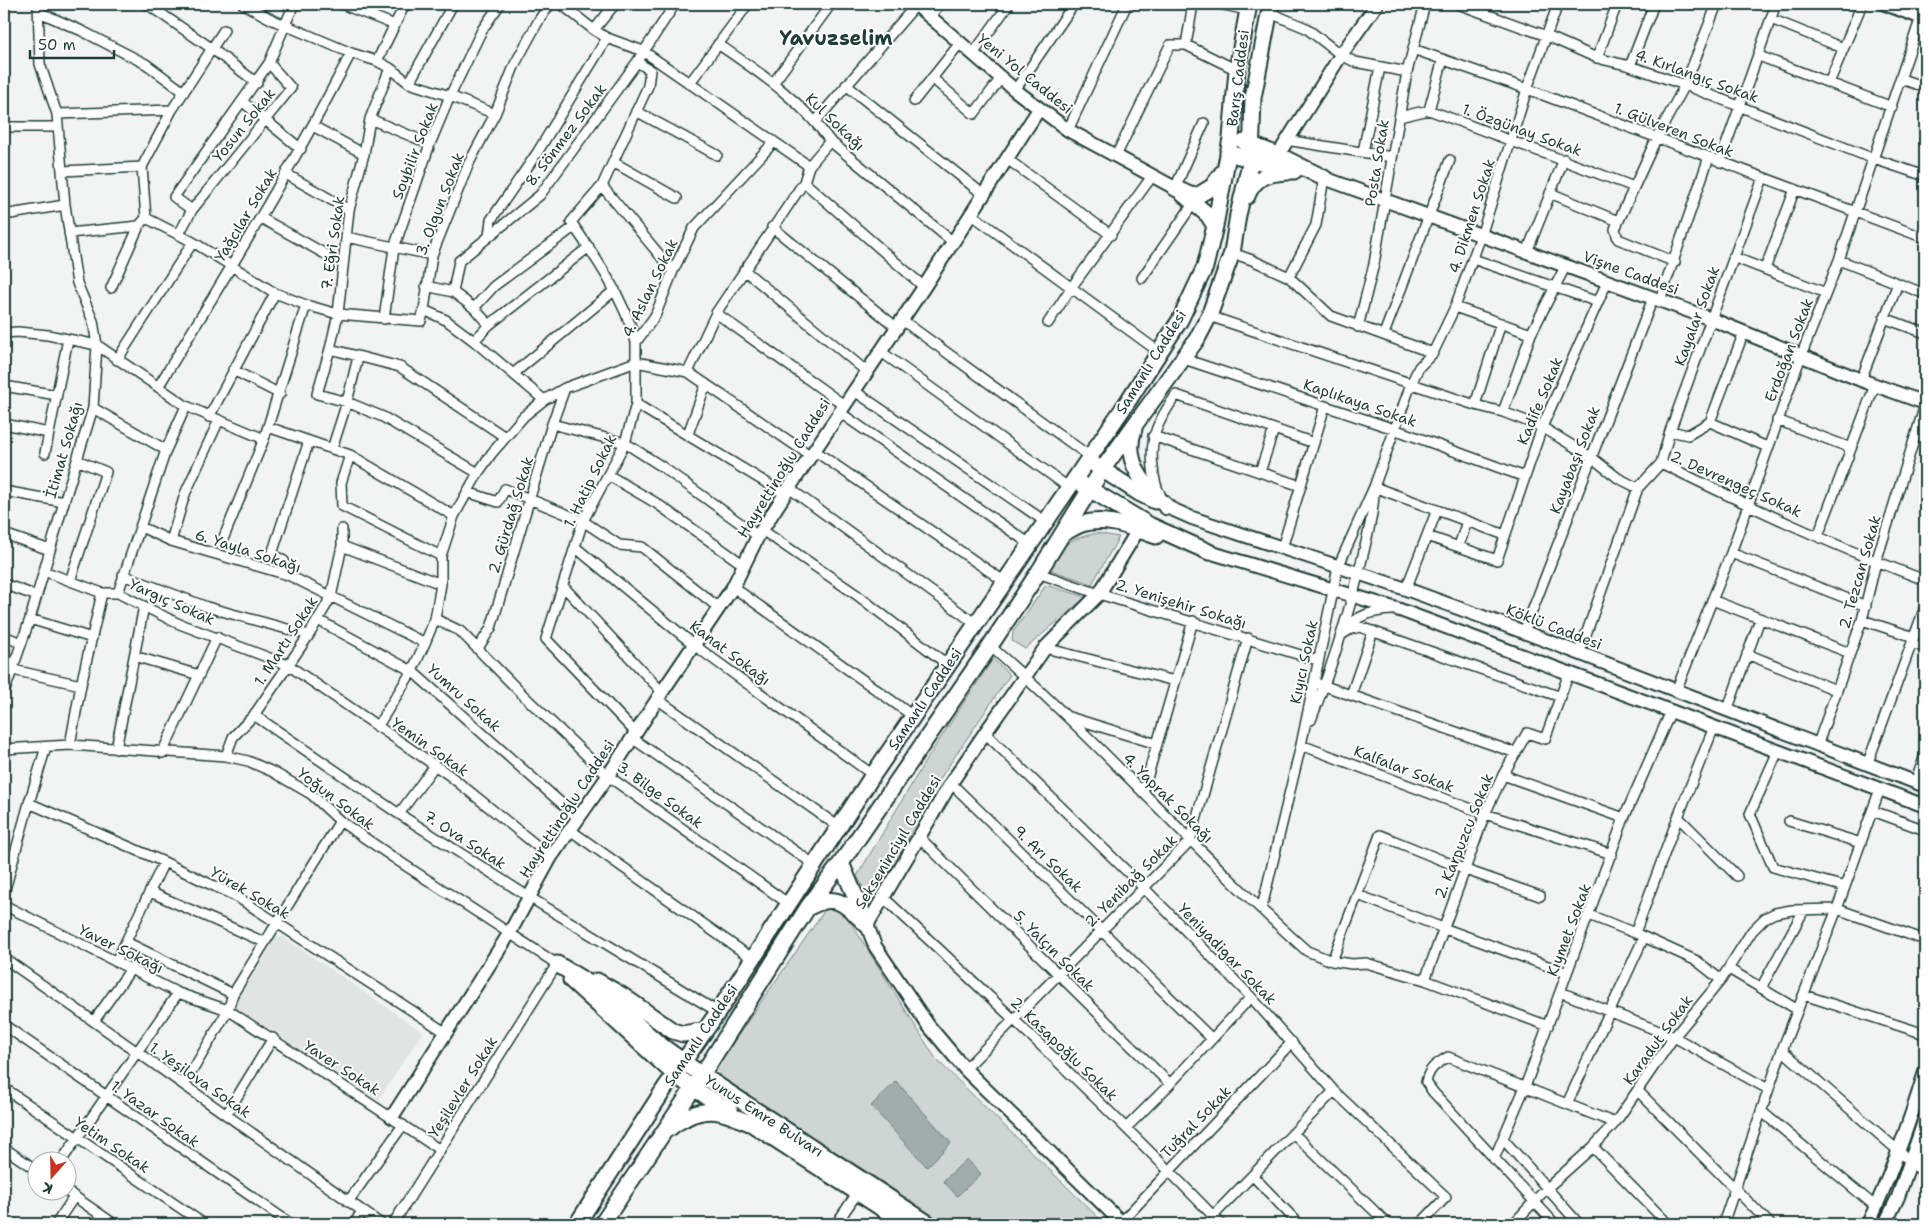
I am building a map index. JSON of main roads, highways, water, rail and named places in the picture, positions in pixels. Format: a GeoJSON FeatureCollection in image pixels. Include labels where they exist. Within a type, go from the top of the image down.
{"type":"FeatureCollection","features":[{"type":"Feature","properties":{"kind":"main road","name":"Yeni Yol Caddesi"},"geometry":{"type":"LineString","coordinates":[[915,4],[1015,90],[1068,130],[1175,188]]}},
{"type":"Feature","properties":{"kind":"main road"},"geometry":{"type":"LineString","coordinates":[[1278,155],[1341,55],[1378,4]]}},
{"type":"Feature","properties":{"kind":"main road"},"geometry":{"type":"LineString","coordinates":[[1885,4],[1923,18]]}},
{"type":"Feature","properties":{"kind":"main road","name":"Barış Caddesi"},"geometry":{"type":"LineString","coordinates":[[1226,161],[1231,138],[1237,70],[1248,6]]}},
{"type":"Feature","properties":{"kind":"main road","name":"Barış Caddesi"},"geometry":{"type":"LineString","coordinates":[[1251,160],[1253,98],[1269,8]]}},
{"type":"Feature","properties":{"kind":"main road"},"geometry":{"type":"LineString","coordinates":[[1253,98],[1257,130],[1278,155]]}},
{"type":"Feature","properties":{"kind":"main road","name":"Hayrettinoğlu Caddesi"},"geometry":{"type":"LineString","coordinates":[[392,1117],[509,934],[551,857],[608,776],[733,587],[760,533],[853,390],[924,287],[1039,109]]}},
{"type":"Feature","properties":{"kind":"main road"},"geometry":{"type":"LineString","coordinates":[[1231,138],[1252,144],[1278,155],[1324,178]]}},
{"type":"Feature","properties":{"kind":"main road"},"geometry":{"type":"LineString","coordinates":[[1196,200],[1212,187],[1226,161],[1251,160],[1324,178]]}},
{"type":"Feature","properties":{"kind":"main road","name":"Samanlı Caddesi"},"geometry":{"type":"LineString","coordinates":[[602,1224],[702,1075],[808,907],[841,863],[990,646],[1064,533],[1102,470],[1184,359],[1209,316],[1232,253],[1238,216],[1251,160]]}},
{"type":"Feature","properties":{"kind":"main road","name":"Samanlı Caddesi"},"geometry":{"type":"LineString","coordinates":[[576,1224],[873,775],[1128,401],[1180,320],[1205,267],[1215,226],[1226,161]]}},
{"type":"Feature","properties":{"kind":"main road"},"geometry":{"type":"LineString","coordinates":[[1238,216],[1250,187],[1256,180],[1275,173],[1299,172]]}},
{"type":"Feature","properties":{"kind":"main road","name":"Vişne Caddesi"},"geometry":{"type":"LineString","coordinates":[[1324,178],[1711,319],[1800,356],[1925,404]]}},
{"type":"Feature","properties":{"kind":"main road"},"geometry":{"type":"LineString","coordinates":[[1175,188],[1196,200],[1215,226]]}},
{"type":"Feature","properties":{"kind":"main road"},"geometry":{"type":"LineString","coordinates":[[1136,425],[1132,434],[1131,451],[1133,464],[1139,478],[1167,507]]}},
{"type":"Feature","properties":{"kind":"main road"},"geometry":{"type":"LineString","coordinates":[[1088,458],[1102,470],[1139,493],[1167,507]]}},
{"type":"Feature","properties":{"kind":"main road"},"geometry":{"type":"LineString","coordinates":[[1071,483],[1090,489],[1149,525],[1209,552]]}},
{"type":"Feature","properties":{"kind":"main road","name":"Köklü Caddesi"},"geometry":{"type":"LineString","coordinates":[[1167,507],[1192,518],[1406,589],[1524,632],[1920,784]]}},
{"type":"Feature","properties":{"kind":"main road"},"geometry":{"type":"LineString","coordinates":[[1064,533],[1082,524],[1095,522],[1112,523],[1400,610],[1925,806]]}},
{"type":"Feature","properties":{"kind":"main road","name":"Sekseninciyıl Caddesi"},"geometry":{"type":"LineString","coordinates":[[1122,1223],[965,1068],[923,1017],[875,946],[867,925],[951,783],[985,733],[1044,648],[1099,594],[1138,530]]}},
{"type":"Feature","properties":{"kind":"main road"},"geometry":{"type":"LineString","coordinates":[[841,863],[867,925]]}},
{"type":"Feature","properties":{"kind":"main road"},"geometry":{"type":"LineString","coordinates":[[808,907],[830,899],[840,902],[851,909],[867,925]]}},
{"type":"Feature","properties":{"kind":"main road"},"geometry":{"type":"LineString","coordinates":[[563,968],[588,977],[615,991],[673,1031],[683,1034],[705,1030]]}},
{"type":"Feature","properties":{"kind":"main road"},"geometry":{"type":"LineString","coordinates":[[563,968],[576,986],[674,1074],[693,1088],[752,1124]]}},
{"type":"Feature","properties":{"kind":"main road","name":"Yunus Emre Bulvarı"},"geometry":{"type":"LineString","coordinates":[[563,968],[595,987],[660,1044],[702,1075],[929,1224]]}},
{"type":"Feature","properties":{"kind":"main road"},"geometry":{"type":"LineString","coordinates":[[1868,1224],[1899,1152],[1925,1072]]}},
{"type":"Feature","properties":{"kind":"main road","name":"Yunus Emre Bulvarı"},"geometry":{"type":"LineString","coordinates":[[659,1140],[675,1123],[698,1112],[713,1111],[725,1113],[752,1124],[906,1224]]}},
{"type":"Feature","properties":{"kind":"main road"},"geometry":{"type":"LineString","coordinates":[[1885,1224],[1898,1197],[1922,1136],[1925,1119]]}},
{"type":"Feature","properties":{"kind":"district","name":"Yavuzselim"},"geometry":{"type":"Point","coordinates":[836,38]}}]}
